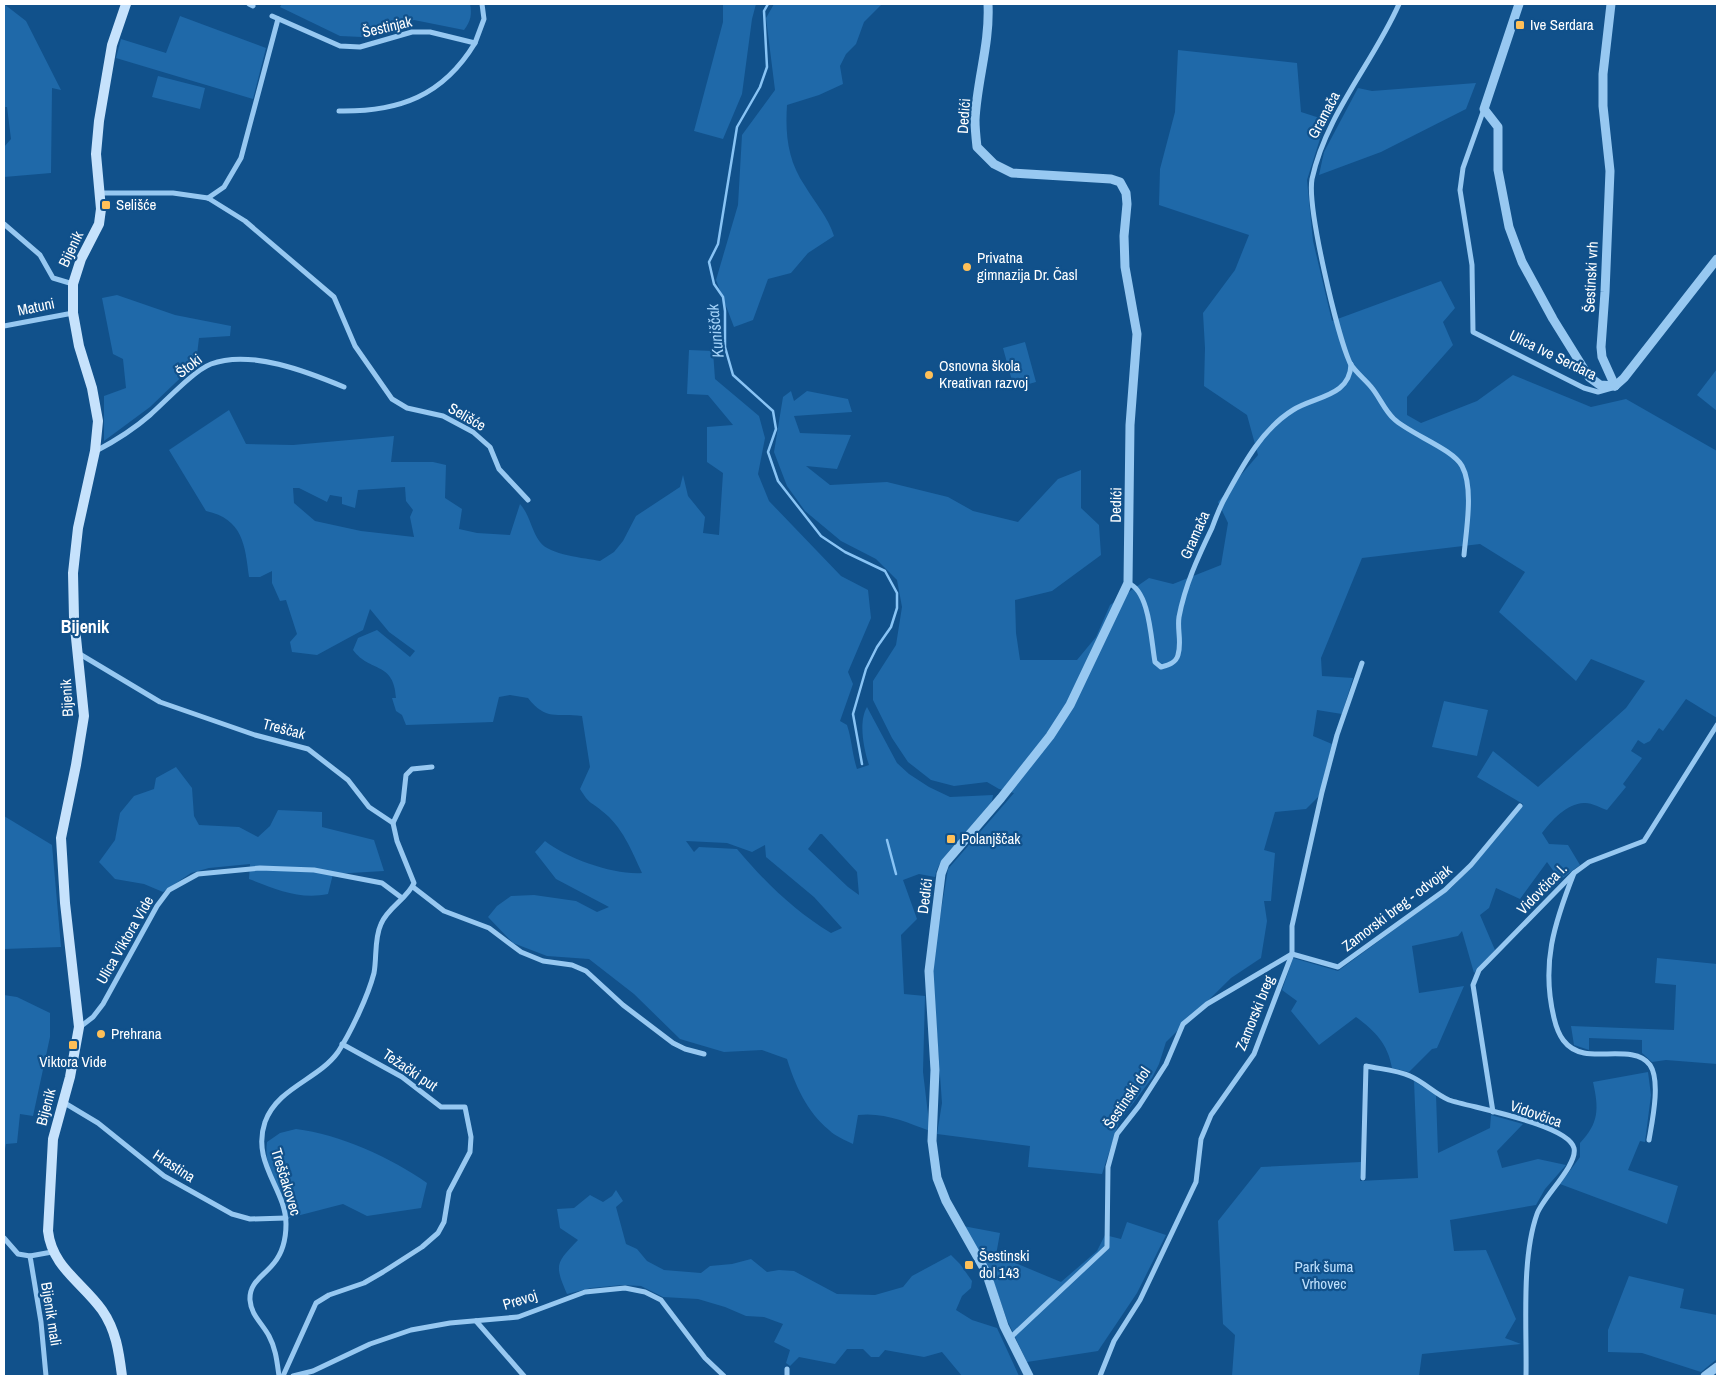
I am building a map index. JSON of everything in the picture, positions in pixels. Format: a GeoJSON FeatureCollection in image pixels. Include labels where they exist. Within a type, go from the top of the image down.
{"type":"FeatureCollection","features":[{"type":"Feature","properties":{"kind":"main road","name":"Bijenik"},"geometry":{"type":"LineString","coordinates":[[122,1376],[116,1341],[111,1326],[102,1310],[70,1276],[52,1252],[48,1231],[51,1155],[80,1028],[65,903],[60,838],[76,765],[84,716],[73,596],[75,548],[84,493],[95,451],[98,421],[96,402],[79,346],[73,313],[73,284],[81,259],[99,224],[101,193],[96,154],[99,121],[112,45],[126,4]]}},
{"type":"Feature","properties":{"kind":"street"},"geometry":{"type":"LineString","coordinates":[[339,111],[380,110],[404,104],[444,82],[455,72],[475,43],[484,19],[482,4]]}},
{"type":"Feature","properties":{"kind":"street","name":"Dedići"},"geometry":{"type":"LineString","coordinates":[[988,4],[989,24],[986,54],[975,120],[977,147],[994,164],[1012,173],[1111,179],[1120,182],[1126,193],[1124,267],[1137,334],[1130,425],[1128,584],[1070,705],[1050,736],[1001,798],[945,863],[941,874],[929,971],[935,1070],[932,1141],[937,1178],[946,1201],[986,1272],[1010,1338]]}},
{"type":"Feature","properties":{"kind":"street","name":"Gramača"},"geometry":{"type":"LineString","coordinates":[[1128,584],[1134,586],[1139,591],[1147,612],[1155,662],[1161,668],[1170,665],[1178,658],[1180,642],[1178,620],[1195,564],[1225,498],[1263,437],[1279,420],[1294,409],[1337,390],[1347,383],[1351,376],[1351,364],[1341,336],[1317,235],[1312,182],[1320,145],[1399,4]]}},
{"type":"Feature","properties":{"kind":"street","name":"Ulica Ive Serdara"},"geometry":{"type":"LineString","coordinates":[[1519,4],[1463,168],[1460,190],[1472,265],[1473,332],[1584,388],[1602,392],[1615,386]]}},
{"type":"Feature","properties":{"kind":"street","name":"Šestinski vrh"},"geometry":{"type":"LineString","coordinates":[[1611,4],[1603,74],[1603,96],[1610,171],[1601,346],[1602,357],[1615,386]]}},
{"type":"Feature","properties":{"kind":"street","name":"Šestinjak"},"geometry":{"type":"LineString","coordinates":[[272,16],[340,46],[360,47],[412,32],[430,32],[475,43]]}},
{"type":"Feature","properties":{"kind":"street"},"geometry":{"type":"LineString","coordinates":[[208,198],[224,187],[241,158],[278,19]]}},
{"type":"Feature","properties":{"kind":"street","name":"Ulica Ive Serdara"},"geometry":{"type":"LineString","coordinates":[[1484,109],[1498,127],[1498,170],[1509,227],[1522,262],[1553,319],[1589,377],[1600,385],[1615,386]]}},
{"type":"Feature","properties":{"kind":"street","name":"Selišće"},"geometry":{"type":"LineString","coordinates":[[101,193],[173,192],[208,198],[267,238],[328,291],[337,302],[355,346],[392,399],[408,408],[443,416],[473,432],[490,447],[499,469],[528,500]]}},
{"type":"Feature","properties":{"kind":"street"},"geometry":{"type":"LineString","coordinates":[[4,224],[37,251],[52,278],[73,284]]}},
{"type":"Feature","properties":{"kind":"street"},"geometry":{"type":"LineString","coordinates":[[1615,386],[1717,259]]}},
{"type":"Feature","properties":{"kind":"street","name":"Matuni"},"geometry":{"type":"LineString","coordinates":[[4,326],[73,313]]}},
{"type":"Feature","properties":{"kind":"street","name":"Štoki"},"geometry":{"type":"LineString","coordinates":[[95,451],[133,429],[200,371],[216,363],[247,361],[282,364],[303,369],[344,387]]}},
{"type":"Feature","properties":{"kind":"street","name":"Gramača"},"geometry":{"type":"LineString","coordinates":[[1351,364],[1372,388],[1392,418],[1411,432],[1450,454],[1462,465],[1467,482],[1464,555]]}},
{"type":"Feature","properties":{"kind":"street","name":"Treščak"},"geometry":{"type":"LineString","coordinates":[[78,652],[160,702],[255,735],[302,746],[314,752],[348,780],[369,807],[393,823]]}},
{"type":"Feature","properties":{"kind":"street","name":"Zamorski breg"},"geometry":{"type":"LineString","coordinates":[[1100,1376],[1114,1342],[1140,1300],[1196,1182],[1201,1140],[1211,1115],[1254,1054],[1292,954],[1292,926],[1322,792],[1337,735],[1362,663]]}},
{"type":"Feature","properties":{"kind":"street","name":"Vidovčica I."},"geometry":{"type":"LineString","coordinates":[[1493,1112],[1474,994],[1475,976],[1574,873],[1589,862],[1644,842],[1717,726]]}},
{"type":"Feature","properties":{"kind":"street"},"geometry":{"type":"LineString","coordinates":[[432,767],[412,769],[406,775],[403,802],[393,823],[400,849],[414,880],[413,887],[444,911],[488,928],[520,952],[543,961],[572,965],[586,971],[623,1005],[673,1043],[685,1049],[704,1054]]}},
{"type":"Feature","properties":{"kind":"street","name":"Zamorski breg - odvojak"},"geometry":{"type":"LineString","coordinates":[[1292,954],[1338,967],[1446,890],[1471,865],[1520,806]]}},
{"type":"Feature","properties":{"kind":"street","name":"Ulica Viktora Vide"},"geometry":{"type":"LineString","coordinates":[[80,1028],[93,1017],[103,1004],[157,906],[169,890],[198,874],[260,868],[314,870],[382,883],[402,898]]}},
{"type":"Feature","properties":{"kind":"street"},"geometry":{"type":"LineString","coordinates":[[1574,873],[1561,905],[1548,958],[1550,1001],[1557,1029],[1564,1041],[1576,1050],[1592,1054],[1638,1056],[1650,1065],[1654,1078],[1654,1107],[1649,1140]]}},
{"type":"Feature","properties":{"kind":"street","name":"Treščakovec"},"geometry":{"type":"LineString","coordinates":[[279,1376],[272,1343],[253,1312],[250,1296],[252,1285],[274,1264],[281,1252],[286,1218],[264,1162],[262,1150],[264,1124],[280,1099],[332,1059],[342,1044],[371,981],[380,926],[388,911],[413,887]]}},
{"type":"Feature","properties":{"kind":"street","name":"Šestinski dol"},"geometry":{"type":"LineString","coordinates":[[1010,1338],[1107,1247],[1108,1166],[1116,1134],[1139,1106],[1166,1064],[1183,1024],[1207,1004],[1292,954]]}},
{"type":"Feature","properties":{"kind":"street","name":"Težački put"},"geometry":{"type":"LineString","coordinates":[[283,1376],[316,1303],[329,1295],[364,1283],[378,1275],[422,1248],[438,1233],[444,1222],[450,1192],[470,1152],[471,1137],[465,1107],[441,1107],[402,1077],[342,1044]]}},
{"type":"Feature","properties":{"kind":"street","name":"Vidovčica"},"geometry":{"type":"LineString","coordinates":[[1363,1178],[1366,1066],[1410,1076],[1444,1098],[1539,1124],[1569,1140],[1574,1152],[1569,1166],[1538,1212],[1535,1223],[1527,1286],[1526,1376]]}},
{"type":"Feature","properties":{"kind":"street","name":"Hrastina"},"geometry":{"type":"LineString","coordinates":[[63,1102],[98,1123],[164,1176],[232,1214],[250,1219],[286,1218]]}},
{"type":"Feature","properties":{"kind":"street"},"geometry":{"type":"LineString","coordinates":[[4,1238],[18,1254],[30,1256],[52,1252]]}},
{"type":"Feature","properties":{"kind":"street","name":"Bijenik mali"},"geometry":{"type":"LineString","coordinates":[[30,1256],[41,1322],[45,1376]]}},
{"type":"Feature","properties":{"kind":"street","name":"Prevoj"},"geometry":{"type":"LineString","coordinates":[[292,1376],[313,1372],[359,1349],[390,1337],[436,1325],[518,1317],[585,1292],[611,1289],[636,1290],[661,1300],[705,1358],[724,1376]]}},
{"type":"Feature","properties":{"kind":"street"},"geometry":{"type":"LineString","coordinates":[[476,1321],[524,1376]]}},
{"type":"Feature","properties":{"kind":"street"},"geometry":{"type":"LineString","coordinates":[[1010,1338],[1029,1376]]}},
{"type":"Feature","properties":{"kind":"street"},"geometry":{"type":"LineString","coordinates":[[1705,1376],[1717,1367]]}},
{"type":"Feature","properties":{"kind":"street"},"geometry":{"type":"LineString","coordinates":[[787,1368],[787,1376]]}},
{"type":"Feature","properties":{"kind":"green space"},"geometry":{"type":"Polygon","coordinates":[[[4,4],[26,21],[61,90],[52,88],[51,173],[4,177],[4,147],[11,139],[7,107],[4,107],[4,4]]]}},
{"type":"Feature","properties":{"kind":"green space"},"geometry":{"type":"Polygon","coordinates":[[[282,4],[470,4],[471,14],[464,30],[414,20],[362,37],[340,36],[280,7],[282,4]]]}},
{"type":"Feature","properties":{"kind":"green space"},"geometry":{"type":"Polygon","coordinates":[[[723,4],[756,4],[752,19],[742,94],[723,139],[694,131],[723,22],[723,4]]]}},
{"type":"Feature","properties":{"kind":"green space"},"geometry":{"type":"Polygon","coordinates":[[[774,4],[882,4],[864,22],[856,44],[846,54],[840,66],[843,84],[819,95],[787,105],[787,137],[791,157],[799,177],[825,216],[834,236],[808,253],[791,273],[768,279],[753,320],[734,327],[716,280],[738,205],[742,135],[775,90],[766,18],[774,4]]]}},
{"type":"Feature","properties":{"kind":"green space"},"geometry":{"type":"Polygon","coordinates":[[[180,16],[266,48],[253,99],[116,58],[121,39],[166,53],[180,16]]]}},
{"type":"Feature","properties":{"kind":"green space"},"geometry":{"type":"Polygon","coordinates":[[[1178,50],[1297,63],[1301,112],[1326,120],[1307,180],[1313,241],[1332,321],[1441,281],[1455,308],[1443,322],[1453,345],[1407,397],[1407,415],[1421,423],[1477,401],[1513,375],[1591,407],[1626,399],[1717,451],[1717,718],[1686,699],[1663,731],[1659,728],[1650,741],[1644,744],[1638,740],[1631,751],[1642,758],[1623,784],[1626,787],[1607,810],[1589,803],[1577,804],[1565,810],[1550,823],[1542,833],[1549,844],[1568,845],[1580,865],[1560,880],[1547,862],[1520,899],[1496,888],[1489,908],[1480,915],[1495,950],[1474,973],[1462,931],[1458,936],[1412,946],[1419,993],[1464,986],[1437,1048],[1432,1049],[1409,1072],[1392,1068],[1390,1059],[1380,1039],[1356,1017],[1319,1045],[1291,1011],[1297,1001],[1282,990],[1293,958],[1338,971],[1451,888],[1473,866],[1523,804],[1477,777],[1493,751],[1538,787],[1626,708],[1645,681],[1591,659],[1576,681],[1499,612],[1525,572],[1480,544],[1362,558],[1321,658],[1322,676],[1353,678],[1342,714],[1317,710],[1313,736],[1332,744],[1319,796],[1306,809],[1275,812],[1264,850],[1275,853],[1271,901],[1264,901],[1267,921],[1261,958],[1231,978],[1166,1042],[1152,1078],[1119,1122],[1102,1174],[1028,1167],[1030,1146],[937,1134],[942,1103],[932,965],[948,869],[1014,793],[999,789],[987,782],[954,786],[931,780],[908,762],[892,738],[873,700],[873,681],[896,645],[902,607],[897,580],[876,559],[841,541],[805,511],[787,486],[774,452],[783,397],[791,391],[794,401],[807,391],[848,399],[852,412],[794,416],[800,433],[851,435],[837,469],[806,466],[830,485],[887,482],[948,497],[973,511],[1018,522],[1058,479],[1081,470],[1081,508],[1099,525],[1101,555],[1052,591],[1015,600],[1016,633],[1020,660],[1077,660],[1096,637],[1110,605],[1149,578],[1173,584],[1221,565],[1228,523],[1218,502],[1258,455],[1247,415],[1204,386],[1205,348],[1203,313],[1235,270],[1249,235],[1159,205],[1160,169],[1175,112],[1178,50]]]}},
{"type":"Feature","properties":{"kind":"green space"},"geometry":{"type":"Polygon","coordinates":[[[158,76],[205,88],[200,109],[152,97],[158,76]]]}},
{"type":"Feature","properties":{"kind":"green space"},"geometry":{"type":"Polygon","coordinates":[[[1476,83],[1466,109],[1381,152],[1319,175],[1324,152],[1358,88],[1372,91],[1476,83]]]}},
{"type":"Feature","properties":{"kind":"green space"},"geometry":{"type":"Polygon","coordinates":[[[117,295],[175,315],[231,326],[230,336],[199,338],[196,363],[150,407],[104,441],[104,396],[126,388],[123,359],[113,354],[102,298],[117,295]]]}},
{"type":"Feature","properties":{"kind":"green space"},"geometry":{"type":"Polygon","coordinates":[[[1025,342],[1036,382],[1014,388],[1003,348],[1025,342]]]}},
{"type":"Feature","properties":{"kind":"green space"},"geometry":{"type":"Polygon","coordinates":[[[689,350],[713,351],[715,379],[759,416],[765,438],[758,474],[769,501],[841,576],[868,590],[871,618],[848,672],[853,684],[840,721],[847,725],[857,769],[869,765],[865,752],[862,728],[864,713],[867,707],[897,763],[909,774],[929,787],[950,797],[993,795],[984,815],[946,855],[935,877],[919,874],[903,880],[917,919],[901,935],[904,994],[925,996],[923,1072],[930,1131],[886,1116],[858,1115],[853,1144],[831,1132],[814,1115],[798,1088],[787,1059],[762,1050],[724,1052],[680,1039],[634,994],[589,959],[547,956],[513,943],[488,917],[497,906],[511,896],[534,895],[576,901],[597,912],[609,907],[556,879],[535,852],[545,841],[578,860],[618,871],[642,873],[621,831],[609,817],[588,800],[580,789],[590,767],[582,716],[546,713],[534,705],[528,698],[510,695],[499,697],[493,722],[406,725],[402,715],[396,711],[392,698],[396,698],[391,678],[353,650],[358,638],[377,630],[410,657],[415,651],[389,632],[370,609],[363,630],[317,655],[292,652],[290,642],[297,634],[286,600],[280,601],[272,583],[272,571],[260,577],[249,577],[246,554],[240,535],[235,527],[228,520],[206,511],[169,450],[229,410],[246,444],[293,445],[394,436],[391,462],[433,462],[446,465],[445,498],[462,509],[459,529],[477,533],[510,535],[520,504],[537,537],[545,546],[559,553],[600,561],[614,552],[623,541],[636,516],[680,487],[683,475],[688,496],[705,517],[703,533],[719,535],[723,473],[707,462],[707,427],[733,425],[708,395],[687,394],[689,350]],[[405,487],[358,490],[355,508],[342,504],[342,497],[330,495],[327,502],[299,488],[293,488],[294,503],[315,521],[361,531],[414,537],[410,517],[413,510],[406,501],[405,487]],[[822,834],[808,849],[859,895],[857,872],[822,834]],[[686,841],[694,852],[699,847],[737,849],[769,884],[805,915],[831,933],[842,928],[814,897],[766,857],[765,845],[752,852],[727,843],[686,841]]]}},
{"type":"Feature","properties":{"kind":"green space"},"geometry":{"type":"Polygon","coordinates":[[[1717,369],[1717,411],[1697,395],[1717,369]]]}},
{"type":"Feature","properties":{"kind":"green space"},"geometry":{"type":"Polygon","coordinates":[[[1444,701],[1488,710],[1477,756],[1432,747],[1444,701]]]}},
{"type":"Feature","properties":{"kind":"green space"},"geometry":{"type":"Polygon","coordinates":[[[176,767],[192,788],[194,816],[199,825],[239,827],[258,837],[270,826],[278,810],[322,812],[322,827],[374,840],[384,871],[333,874],[328,894],[307,896],[297,895],[249,879],[250,864],[209,868],[191,873],[163,892],[144,884],[115,879],[99,862],[115,840],[120,813],[134,796],[154,789],[156,778],[176,767]]]}},
{"type":"Feature","properties":{"kind":"green space"},"geometry":{"type":"Polygon","coordinates":[[[4,816],[52,845],[61,947],[4,949],[4,816]]]}},
{"type":"Feature","properties":{"kind":"green space"},"geometry":{"type":"Polygon","coordinates":[[[1657,958],[1717,964],[1717,1064],[1666,1060],[1652,1062],[1642,1053],[1642,1040],[1589,1038],[1589,1050],[1574,1045],[1571,1026],[1674,1030],[1676,985],[1655,983],[1657,958]]]}},
{"type":"Feature","properties":{"kind":"green space"},"geometry":{"type":"Polygon","coordinates":[[[4,995],[17,997],[50,1013],[50,1037],[33,1116],[20,1114],[17,1143],[6,1144],[4,1154],[4,995]]]}},
{"type":"Feature","properties":{"kind":"green space"},"geometry":{"type":"Polygon","coordinates":[[[1648,1072],[1651,1095],[1645,1142],[1640,1141],[1628,1170],[1678,1186],[1667,1224],[1560,1184],[1580,1157],[1580,1143],[1594,1122],[1597,1108],[1593,1082],[1648,1072]]]}},
{"type":"Feature","properties":{"kind":"green space","name":"Park šuma Vrhovec"},"geometry":{"type":"Polygon","coordinates":[[[1414,1081],[1436,1095],[1438,1153],[1490,1128],[1491,1115],[1523,1124],[1497,1151],[1502,1168],[1538,1159],[1566,1165],[1545,1189],[1536,1205],[1450,1220],[1454,1251],[1486,1250],[1516,1319],[1505,1338],[1521,1344],[1422,1354],[1419,1376],[1232,1376],[1235,1335],[1223,1324],[1218,1221],[1261,1167],[1361,1162],[1360,1181],[1418,1178],[1414,1081]]]}},
{"type":"Feature","properties":{"kind":"green space"},"geometry":{"type":"Polygon","coordinates":[[[296,1129],[330,1136],[364,1148],[413,1174],[427,1183],[421,1208],[367,1216],[343,1204],[289,1218],[273,1181],[266,1152],[267,1142],[280,1133],[296,1129]]]}},
{"type":"Feature","properties":{"kind":"green space"},"geometry":{"type":"Polygon","coordinates":[[[616,1190],[623,1201],[616,1207],[626,1244],[637,1249],[647,1261],[664,1270],[701,1273],[710,1266],[732,1264],[751,1259],[767,1272],[779,1270],[794,1271],[837,1294],[875,1295],[903,1287],[912,1276],[951,1255],[972,1281],[971,1288],[962,1296],[956,1310],[972,1320],[997,1328],[1019,1376],[962,1376],[942,1352],[924,1357],[885,1350],[879,1357],[871,1357],[863,1349],[847,1349],[835,1364],[799,1357],[790,1366],[786,1363],[790,1350],[774,1342],[783,1324],[764,1317],[746,1316],[698,1299],[663,1297],[641,1286],[622,1285],[591,1288],[567,1294],[560,1276],[559,1264],[561,1259],[578,1240],[560,1228],[557,1209],[574,1208],[590,1195],[603,1202],[612,1196],[616,1190]]]}},
{"type":"Feature","properties":{"kind":"green space"},"geometry":{"type":"Polygon","coordinates":[[[1127,1222],[1166,1235],[1137,1293],[1098,1351],[1027,1362],[1007,1320],[989,1269],[963,1226],[1000,1233],[996,1255],[1061,1282],[1097,1251],[1105,1235],[1121,1239],[1127,1222]]]}},
{"type":"Feature","properties":{"kind":"green space"},"geometry":{"type":"Polygon","coordinates":[[[1629,1276],[1684,1289],[1680,1308],[1717,1315],[1717,1359],[1701,1372],[1642,1353],[1608,1352],[1608,1330],[1629,1276]]]}},
{"type":"Feature","properties":{"kind":"waterway","name":"Kuniščak"},"geometry":{"type":"LineString","coordinates":[[768,4],[764,11],[767,67],[760,87],[737,127],[718,244],[709,262],[714,284],[723,297],[725,347],[733,375],[773,411],[776,429],[768,452],[778,481],[821,536],[845,552],[885,571],[897,593],[897,608],[891,627],[877,647],[866,669],[853,714],[862,764]]}},
{"type":"Feature","properties":{"kind":"waterway","name":"Kuniščak"},"geometry":{"type":"LineString","coordinates":[[887,840],[896,874]]}},
{"type":"Feature","properties":{"kind":"place","name":"Ive Serdara"},"geometry":{"type":"Point","coordinates":[1520,25]}},
{"type":"Feature","properties":{"kind":"place","name":"Selišće"},"geometry":{"type":"Point","coordinates":[106,205]}},
{"type":"Feature","properties":{"kind":"place","name":"Privatna gimnazija Dr. Časl"},"geometry":{"type":"Point","coordinates":[967,267]}},
{"type":"Feature","properties":{"kind":"place","name":"Osnovna škola Kreativan razvoj"},"geometry":{"type":"Point","coordinates":[929,375]}},
{"type":"Feature","properties":{"kind":"place","name":"Polanjščak"},"geometry":{"type":"Point","coordinates":[951,839]}},
{"type":"Feature","properties":{"kind":"place","name":"Prehrana"},"geometry":{"type":"Point","coordinates":[101,1034]}},
{"type":"Feature","properties":{"kind":"place","name":"Viktora Vide"},"geometry":{"type":"Point","coordinates":[73,1045]}},
{"type":"Feature","properties":{"kind":"place","name":"Šestinski dol 143"},"geometry":{"type":"Point","coordinates":[969,1265]}},
{"type":"Feature","properties":{"kind":"district","name":"Bijenik"},"geometry":{"type":"Point","coordinates":[85,627]}}]}
